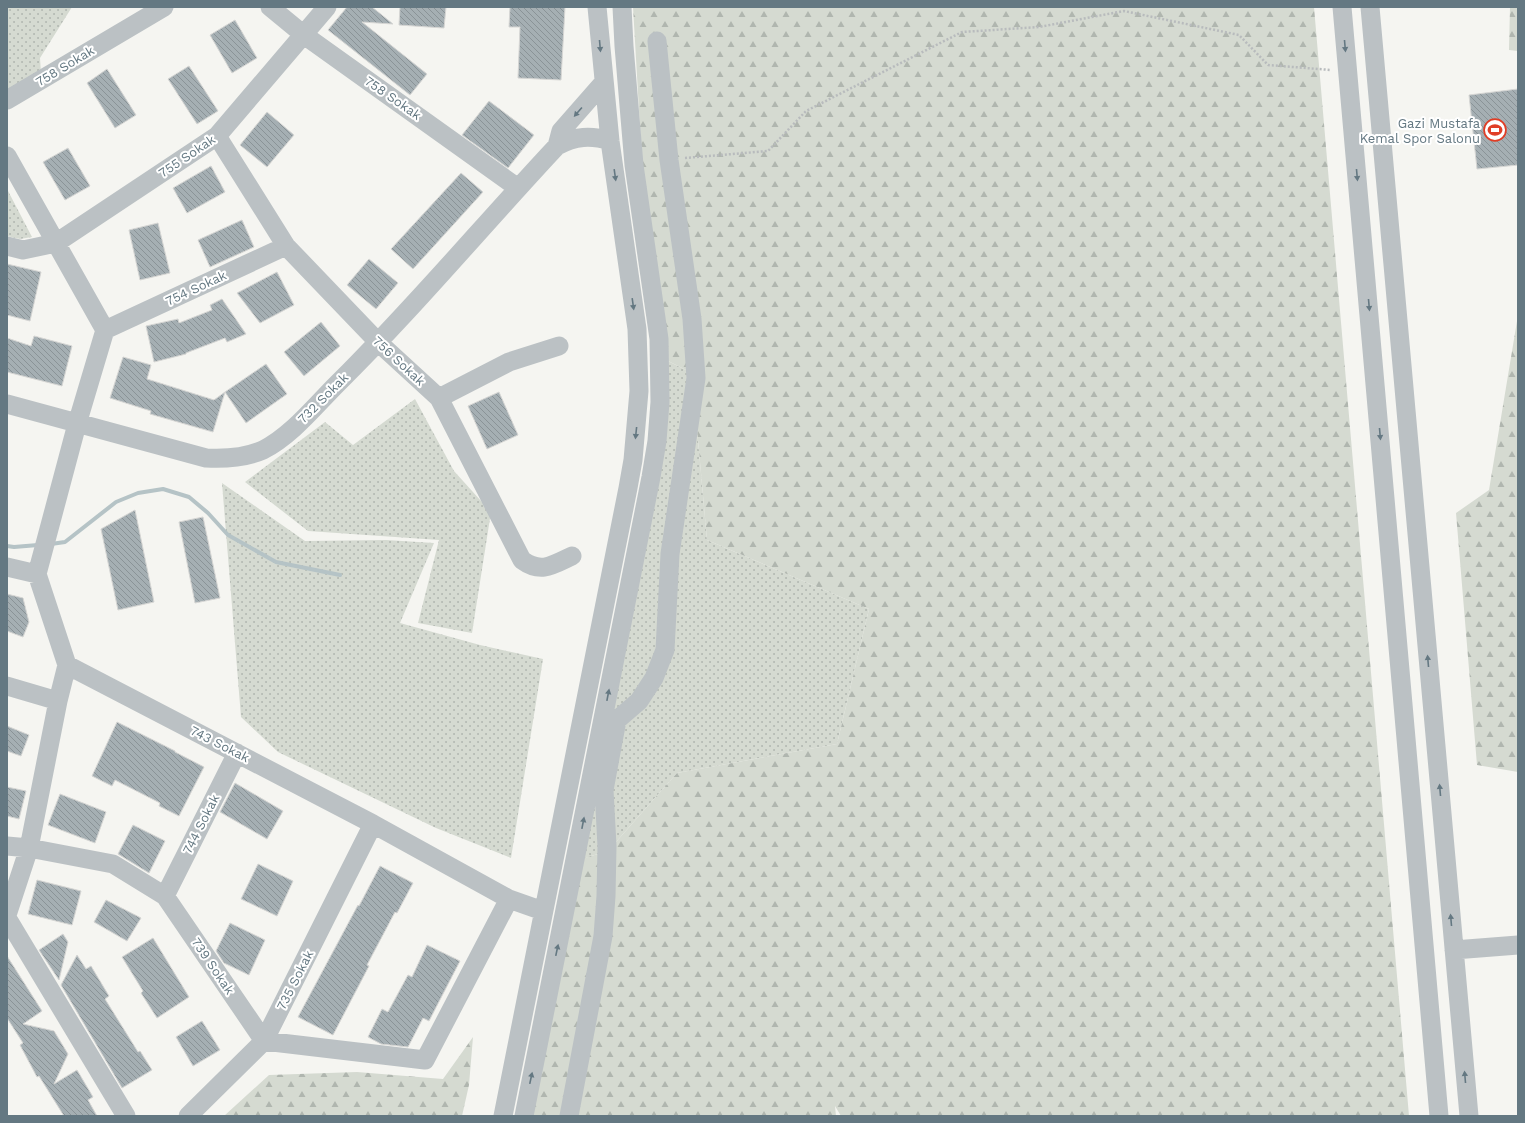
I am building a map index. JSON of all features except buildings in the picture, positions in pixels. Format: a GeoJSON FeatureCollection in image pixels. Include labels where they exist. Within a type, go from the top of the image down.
{"type":"FeatureCollection","features":[{"type":"Feature","properties":{"kind":"street","name":"758 Sokak"},"geometry":{"type":"LineString","coordinates":[[7,100],[164,7]]}},
{"type":"Feature","properties":{"kind":"street","name":"758 Sokak"},"geometry":{"type":"LineString","coordinates":[[270,7],[304,35],[518,188]]}},
{"type":"Feature","properties":{"kind":"street","name":"755 Sokak"},"geometry":{"type":"LineString","coordinates":[[56,243],[217,136],[327,7]]}},
{"type":"Feature","properties":{"kind":"street"},"geometry":{"type":"LineString","coordinates":[[502,1116],[629,481],[637,424],[639,391],[637,330],[610,141],[597,7]]}},
{"type":"Feature","properties":{"kind":"street"},"geometry":{"type":"LineString","coordinates":[[524,1116],[651,477],[660,402],[659,339],[634,165],[622,7]]}},
{"type":"Feature","properties":{"kind":"street"},"geometry":{"type":"LineString","coordinates":[[1342,7],[1440,1116]]}},
{"type":"Feature","properties":{"kind":"street"},"geometry":{"type":"LineString","coordinates":[[1370,7],[1469,1116]]}},
{"type":"Feature","properties":{"kind":"street"},"geometry":{"type":"LineString","coordinates":[[569,1116],[603,936],[606,896],[607,846],[604,790],[617,720],[639,701],[654,678],[665,650],[670,554],[696,378],[692,319],[669,160],[657,40]]}},
{"type":"Feature","properties":{"kind":"street","name":"732 Sokak"},"geometry":{"type":"LineString","coordinates":[[557,146],[561,131],[604,82]]}},
{"type":"Feature","properties":{"kind":"street","name":"756 Sokak"},"geometry":{"type":"LineString","coordinates":[[217,136],[286,246],[378,343],[439,398],[522,560],[528,564],[541,568],[548,567],[572,556]]}},
{"type":"Feature","properties":{"kind":"street","name":"732 Sokak"},"geometry":{"type":"LineString","coordinates":[[7,404],[206,458],[224,459],[244,456],[262,450],[284,437],[378,343],[557,146],[565,141],[584,137],[610,141]]}},
{"type":"Feature","properties":{"kind":"street"},"geometry":{"type":"LineString","coordinates":[[7,156],[105,330],[77,424],[37,574],[67,664],[58,701],[29,848],[7,917],[126,1116]]}},
{"type":"Feature","properties":{"kind":"street"},"geometry":{"type":"LineString","coordinates":[[7,246],[23,250],[56,243]]}},
{"type":"Feature","properties":{"kind":"street","name":"754 Sokak"},"geometry":{"type":"LineString","coordinates":[[105,330],[286,246]]}},
{"type":"Feature","properties":{"kind":"street"},"geometry":{"type":"LineString","coordinates":[[439,398],[509,362],[559,346]]}},
{"type":"Feature","properties":{"kind":"street"},"geometry":{"type":"LineString","coordinates":[[7,567],[37,574]]}},
{"type":"Feature","properties":{"kind":"street","name":"743 Sokak"},"geometry":{"type":"LineString","coordinates":[[67,664],[373,824],[510,899],[543,911]]}},
{"type":"Feature","properties":{"kind":"street"},"geometry":{"type":"LineString","coordinates":[[7,686],[58,701]]}},
{"type":"Feature","properties":{"kind":"street","name":"744 Sokak"},"geometry":{"type":"LineString","coordinates":[[165,896],[237,753]]}},
{"type":"Feature","properties":{"kind":"street","name":"735 Sokak"},"geometry":{"type":"LineString","coordinates":[[188,1116],[264,1041],[373,824]]}},
{"type":"Feature","properties":{"kind":"street","name":"739 Sokak"},"geometry":{"type":"LineString","coordinates":[[7,846],[29,848],[113,864],[165,896],[264,1041]]}},
{"type":"Feature","properties":{"kind":"street"},"geometry":{"type":"LineString","coordinates":[[264,1041],[425,1060],[510,899]]}},
{"type":"Feature","properties":{"kind":"street"},"geometry":{"type":"LineString","coordinates":[[1454,950],[1518,945]]}},
{"type":"Feature","properties":{"kind":"path"},"geometry":{"type":"LineString","coordinates":[[669,160],[768,151],[806,111],[962,32],[1039,27],[1124,11],[1239,35],[1268,65],[1348,71]]}},
{"type":"Feature","properties":{"kind":"green space"},"geometry":{"type":"Polygon","coordinates":[[[7,7],[72,7],[40,58],[41,73],[7,92],[7,7]]]}},
{"type":"Feature","properties":{"kind":"green space"},"geometry":{"type":"Polygon","coordinates":[[[633,7],[1314,7],[1409,1116],[841,1116],[835,1106],[836,1116],[530,1116],[581,859],[608,851],[677,773],[837,744],[869,609],[707,540],[692,373],[668,361],[642,162],[633,7]]]}},
{"type":"Feature","properties":{"kind":"green space"},"geometry":{"type":"Polygon","coordinates":[[[1510,7],[1518,7],[1518,51],[1509,50],[1510,7]]]}},
{"type":"Feature","properties":{"kind":"green space"},"geometry":{"type":"Polygon","coordinates":[[[7,189],[32,237],[20,239],[7,236],[7,189]]]}},
{"type":"Feature","properties":{"kind":"green space"},"geometry":{"type":"Polygon","coordinates":[[[1518,315],[1518,772],[1477,765],[1456,513],[1489,490],[1518,315]]]}},
{"type":"Feature","properties":{"kind":"green space"},"geometry":{"type":"Polygon","coordinates":[[[668,361],[692,373],[707,540],[869,609],[837,744],[677,773],[608,851],[581,859],[668,361]]]}},
{"type":"Feature","properties":{"kind":"green space"},"geometry":{"type":"Polygon","coordinates":[[[415,399],[454,471],[491,512],[472,633],[418,623],[439,540],[308,531],[245,482],[325,422],[353,445],[415,399]]]}},
{"type":"Feature","properties":{"kind":"green space"},"geometry":{"type":"Polygon","coordinates":[[[222,483],[305,541],[386,540],[434,543],[400,623],[480,645],[543,659],[511,858],[436,828],[278,752],[241,717],[222,483]]]}},
{"type":"Feature","properties":{"kind":"green space"},"geometry":{"type":"Polygon","coordinates":[[[473,1037],[469,1085],[462,1116],[224,1116],[269,1075],[357,1072],[443,1079],[473,1037]]]}},
{"type":"Feature","properties":{"kind":"waterway"},"geometry":{"type":"LineString","coordinates":[[51,544],[65,542],[116,502],[138,493],[163,489],[189,497],[208,513],[228,535],[276,562],[340,575]]}},
{"type":"Feature","properties":{"kind":"waterway"},"geometry":{"type":"LineString","coordinates":[[7,546],[14,547],[38,545]]}},
{"type":"Feature","properties":{"kind":"place","name":"Gazi Mustafa Kemal Spor Salonu"},"geometry":{"type":"Point","coordinates":[1495,130]}}]}
